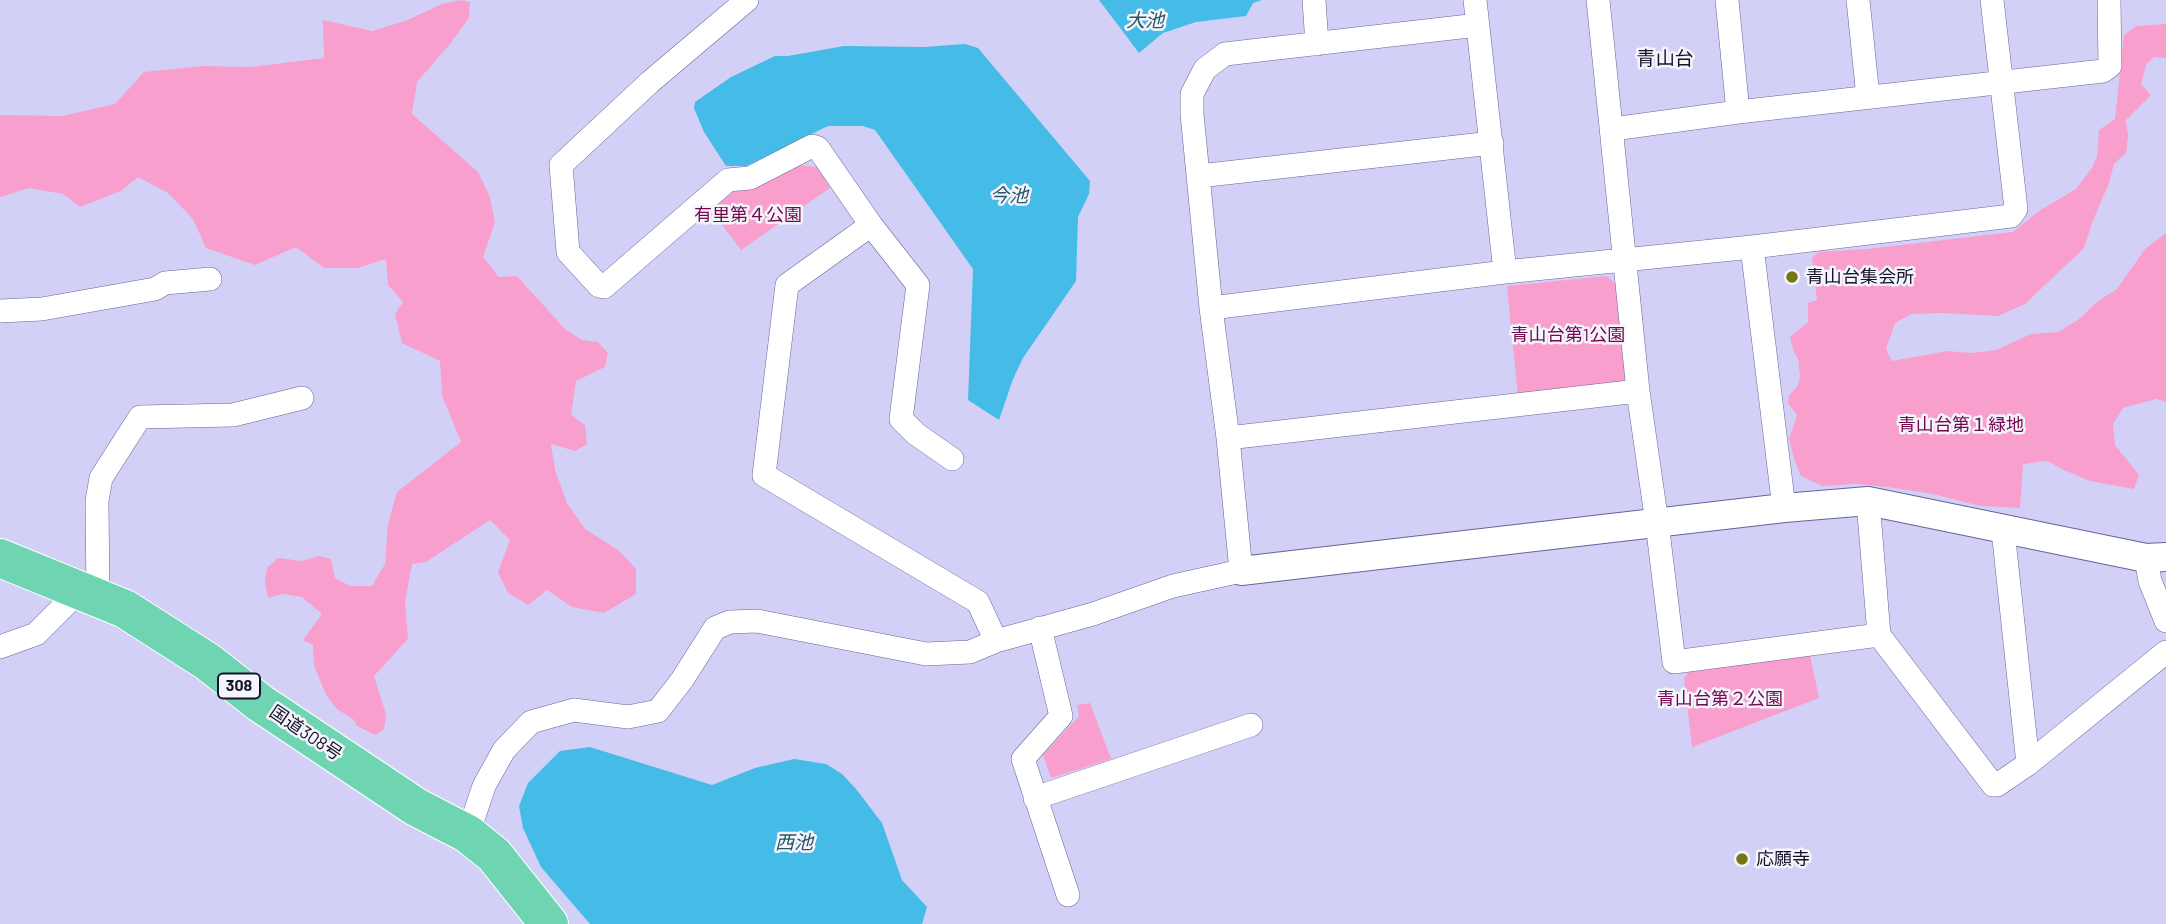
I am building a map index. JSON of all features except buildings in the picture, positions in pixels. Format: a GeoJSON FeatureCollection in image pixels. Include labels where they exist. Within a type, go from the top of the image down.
{"type":"FeatureCollection","features":[{"type":"Feature","properties":{"kind":"highway","name":"国道308号"},"geometry":{"type":"LineString","coordinates":[[0,558],[125,609],[208,662],[260,703],[405,799],[468,834],[494,855],[549,924]]}},
{"type":"Feature","properties":{"kind":"street"},"geometry":{"type":"LineString","coordinates":[[747,0],[650,82],[561,165],[568,252],[599,286],[604,287],[728,180],[750,178],[811,146],[818,148],[871,225],[918,285],[901,419],[916,434],[951,459]]}},
{"type":"Feature","properties":{"kind":"street"},"geometry":{"type":"LineString","coordinates":[[1314,0],[1317,44]]}},
{"type":"Feature","properties":{"kind":"street"},"geometry":{"type":"LineString","coordinates":[[1475,0],[1505,272]]}},
{"type":"Feature","properties":{"kind":"street"},"geometry":{"type":"LineString","coordinates":[[1598,0],[1638,391],[1674,662],[1879,635]]}},
{"type":"Feature","properties":{"kind":"street"},"geometry":{"type":"LineString","coordinates":[[1727,0],[1738,112]]}},
{"type":"Feature","properties":{"kind":"street"},"geometry":{"type":"LineString","coordinates":[[1858,0],[1868,97]]}},
{"type":"Feature","properties":{"kind":"street"},"geometry":{"type":"LineString","coordinates":[[1211,308],[1505,272],[1752,247],[2011,216],[2016,209],[1992,0]]}},
{"type":"Feature","properties":{"kind":"street"},"geometry":{"type":"LineString","coordinates":[[1612,129],[1738,112],[2103,71],[2110,66],[2109,0]]}},
{"type":"Feature","properties":{"kind":"street"},"geometry":{"type":"LineString","coordinates":[[1241,570],[1228,438],[1211,308],[1192,94],[1205,68],[1225,54],[1478,25]]}},
{"type":"Feature","properties":{"kind":"street"},"geometry":{"type":"LineString","coordinates":[[1199,176],[1492,143]]}},
{"type":"Feature","properties":{"kind":"street"},"geometry":{"type":"LineString","coordinates":[[871,225],[787,285],[764,475],[978,602],[996,641]]}},
{"type":"Feature","properties":{"kind":"street"},"geometry":{"type":"LineString","coordinates":[[1752,247],[1784,508]]}},
{"type":"Feature","properties":{"kind":"street"},"geometry":{"type":"LineString","coordinates":[[0,311],[42,309],[155,289],[165,283],[210,279]]}},
{"type":"Feature","properties":{"kind":"street"},"geometry":{"type":"LineString","coordinates":[[1228,438],[1638,391]]}},
{"type":"Feature","properties":{"kind":"street"},"geometry":{"type":"LineString","coordinates":[[0,647],[36,634],[89,594],[101,478],[140,417],[233,415],[302,398]]}},
{"type":"Feature","properties":{"kind":"street"},"geometry":{"type":"LineString","coordinates":[[468,834],[484,786],[504,750],[531,722],[574,710],[628,717],[658,711],[682,681],[715,628],[730,622],[757,621],[926,654],[970,652],[996,641],[1093,614],[1173,586],[1241,570],[1868,500],[2003,530],[2156,557],[2150,581],[2166,621]]}},
{"type":"Feature","properties":{"kind":"street"},"geometry":{"type":"LineString","coordinates":[[1868,500],[1879,635],[1993,785],[2028,764],[2166,652]]}},
{"type":"Feature","properties":{"kind":"street"},"geometry":{"type":"LineString","coordinates":[[2003,530],[2028,764]]}},
{"type":"Feature","properties":{"kind":"street"},"geometry":{"type":"LineString","coordinates":[[1040,628],[1061,716],[1023,759],[1068,895]]}},
{"type":"Feature","properties":{"kind":"street"},"geometry":{"type":"LineString","coordinates":[[1035,798],[1251,725]]}},
{"type":"Feature","properties":{"kind":"green space"},"geometry":{"type":"Polygon","coordinates":[[[461,0],[470,2],[469,18],[417,82],[412,114],[478,172],[490,197],[495,222],[483,257],[499,277],[517,276],[565,329],[582,340],[598,342],[608,353],[605,367],[576,381],[571,415],[585,425],[587,444],[575,451],[551,444],[555,470],[567,503],[585,529],[618,550],[636,569],[636,594],[604,613],[572,607],[547,590],[528,605],[508,593],[498,572],[510,540],[490,520],[426,562],[412,564],[405,602],[408,639],[374,676],[386,714],[384,729],[375,735],[357,726],[354,720],[337,709],[326,695],[314,665],[313,645],[303,640],[322,614],[302,597],[282,594],[268,598],[265,582],[267,568],[278,558],[302,561],[319,556],[331,559],[335,578],[350,586],[372,586],[385,564],[388,524],[397,492],[461,442],[442,396],[440,361],[402,343],[395,314],[403,302],[388,285],[386,259],[357,268],[324,268],[296,247],[255,265],[206,248],[193,219],[168,193],[138,177],[121,191],[80,207],[63,194],[29,188],[0,197],[0,115],[62,116],[115,104],[144,72],[204,66],[250,67],[324,58],[323,20],[372,31],[405,21],[442,4],[461,0]]]}},
{"type":"Feature","properties":{"kind":"green space","name":"青山台第１緑地"},"geometry":{"type":"Polygon","coordinates":[[[2166,24],[2166,58],[2154,57],[2146,65],[2141,84],[2151,95],[2126,120],[2126,153],[2114,164],[2084,248],[2025,304],[1998,316],[1911,314],[1895,323],[1886,349],[1892,361],[1947,351],[1971,353],[1996,350],[2031,334],[2058,332],[2117,289],[2145,249],[2166,233],[2166,402],[2156,399],[2123,408],[2113,424],[2115,445],[2139,475],[2134,489],[2090,481],[2047,461],[2023,464],[2020,508],[1980,506],[1933,494],[1888,487],[1856,484],[1822,486],[1801,476],[1789,439],[1797,415],[1788,403],[1789,395],[1797,387],[1800,377],[1798,359],[1790,337],[1808,322],[1808,303],[1817,300],[1812,258],[1819,252],[2013,232],[2039,211],[2076,189],[2092,168],[2097,156],[2099,130],[2115,119],[2124,35],[2136,26],[2166,24]]]}},
{"type":"Feature","properties":{"kind":"green space","name":"有里第４公園"},"geometry":{"type":"Polygon","coordinates":[[[796,165],[817,167],[830,188],[741,250],[710,209],[733,192],[746,188],[753,190],[796,165]]]}},
{"type":"Feature","properties":{"kind":"green space","name":"青山台第1公園"},"geometry":{"type":"Polygon","coordinates":[[[1606,276],[1618,285],[1627,376],[1617,386],[1518,396],[1507,286],[1606,276]]]}},
{"type":"Feature","properties":{"kind":"green space","name":"青山台第２公園"},"geometry":{"type":"Polygon","coordinates":[[[1810,655],[1819,698],[1692,747],[1684,679],[1691,668],[1810,655]]]}},
{"type":"Feature","properties":{"kind":"green space"},"geometry":{"type":"Polygon","coordinates":[[[1090,703],[1111,759],[1051,778],[1043,755],[1079,716],[1077,705],[1090,703]]]}},
{"type":"Feature","properties":{"kind":"water","name":"大池"},"geometry":{"type":"Polygon","coordinates":[[[1099,0],[1262,0],[1253,3],[1246,16],[1196,22],[1163,33],[1139,53],[1099,0]]]}},
{"type":"Feature","properties":{"kind":"water","name":"今池"},"geometry":{"type":"Polygon","coordinates":[[[965,44],[978,48],[1090,181],[1089,194],[1078,217],[1076,281],[1023,358],[999,420],[968,400],[973,269],[875,130],[863,126],[828,126],[746,166],[726,166],[704,132],[694,108],[695,102],[731,77],[775,56],[844,46],[924,47],[965,44]]]}},
{"type":"Feature","properties":{"kind":"water","name":"西池"},"geometry":{"type":"Polygon","coordinates":[[[590,747],[712,785],[755,768],[794,759],[826,764],[842,774],[882,823],[902,880],[927,907],[922,924],[590,924],[541,867],[523,828],[519,806],[528,783],[560,751],[590,747]]]}},
{"type":"Feature","properties":{"kind":"place","name":"青山台集会所"},"geometry":{"type":"Point","coordinates":[1792,277]}},
{"type":"Feature","properties":{"kind":"place","name":"応願寺"},"geometry":{"type":"Point","coordinates":[1742,859]}},
{"type":"Feature","properties":{"kind":"district","name":"青山台"},"geometry":{"type":"Point","coordinates":[1665,59]}}]}
